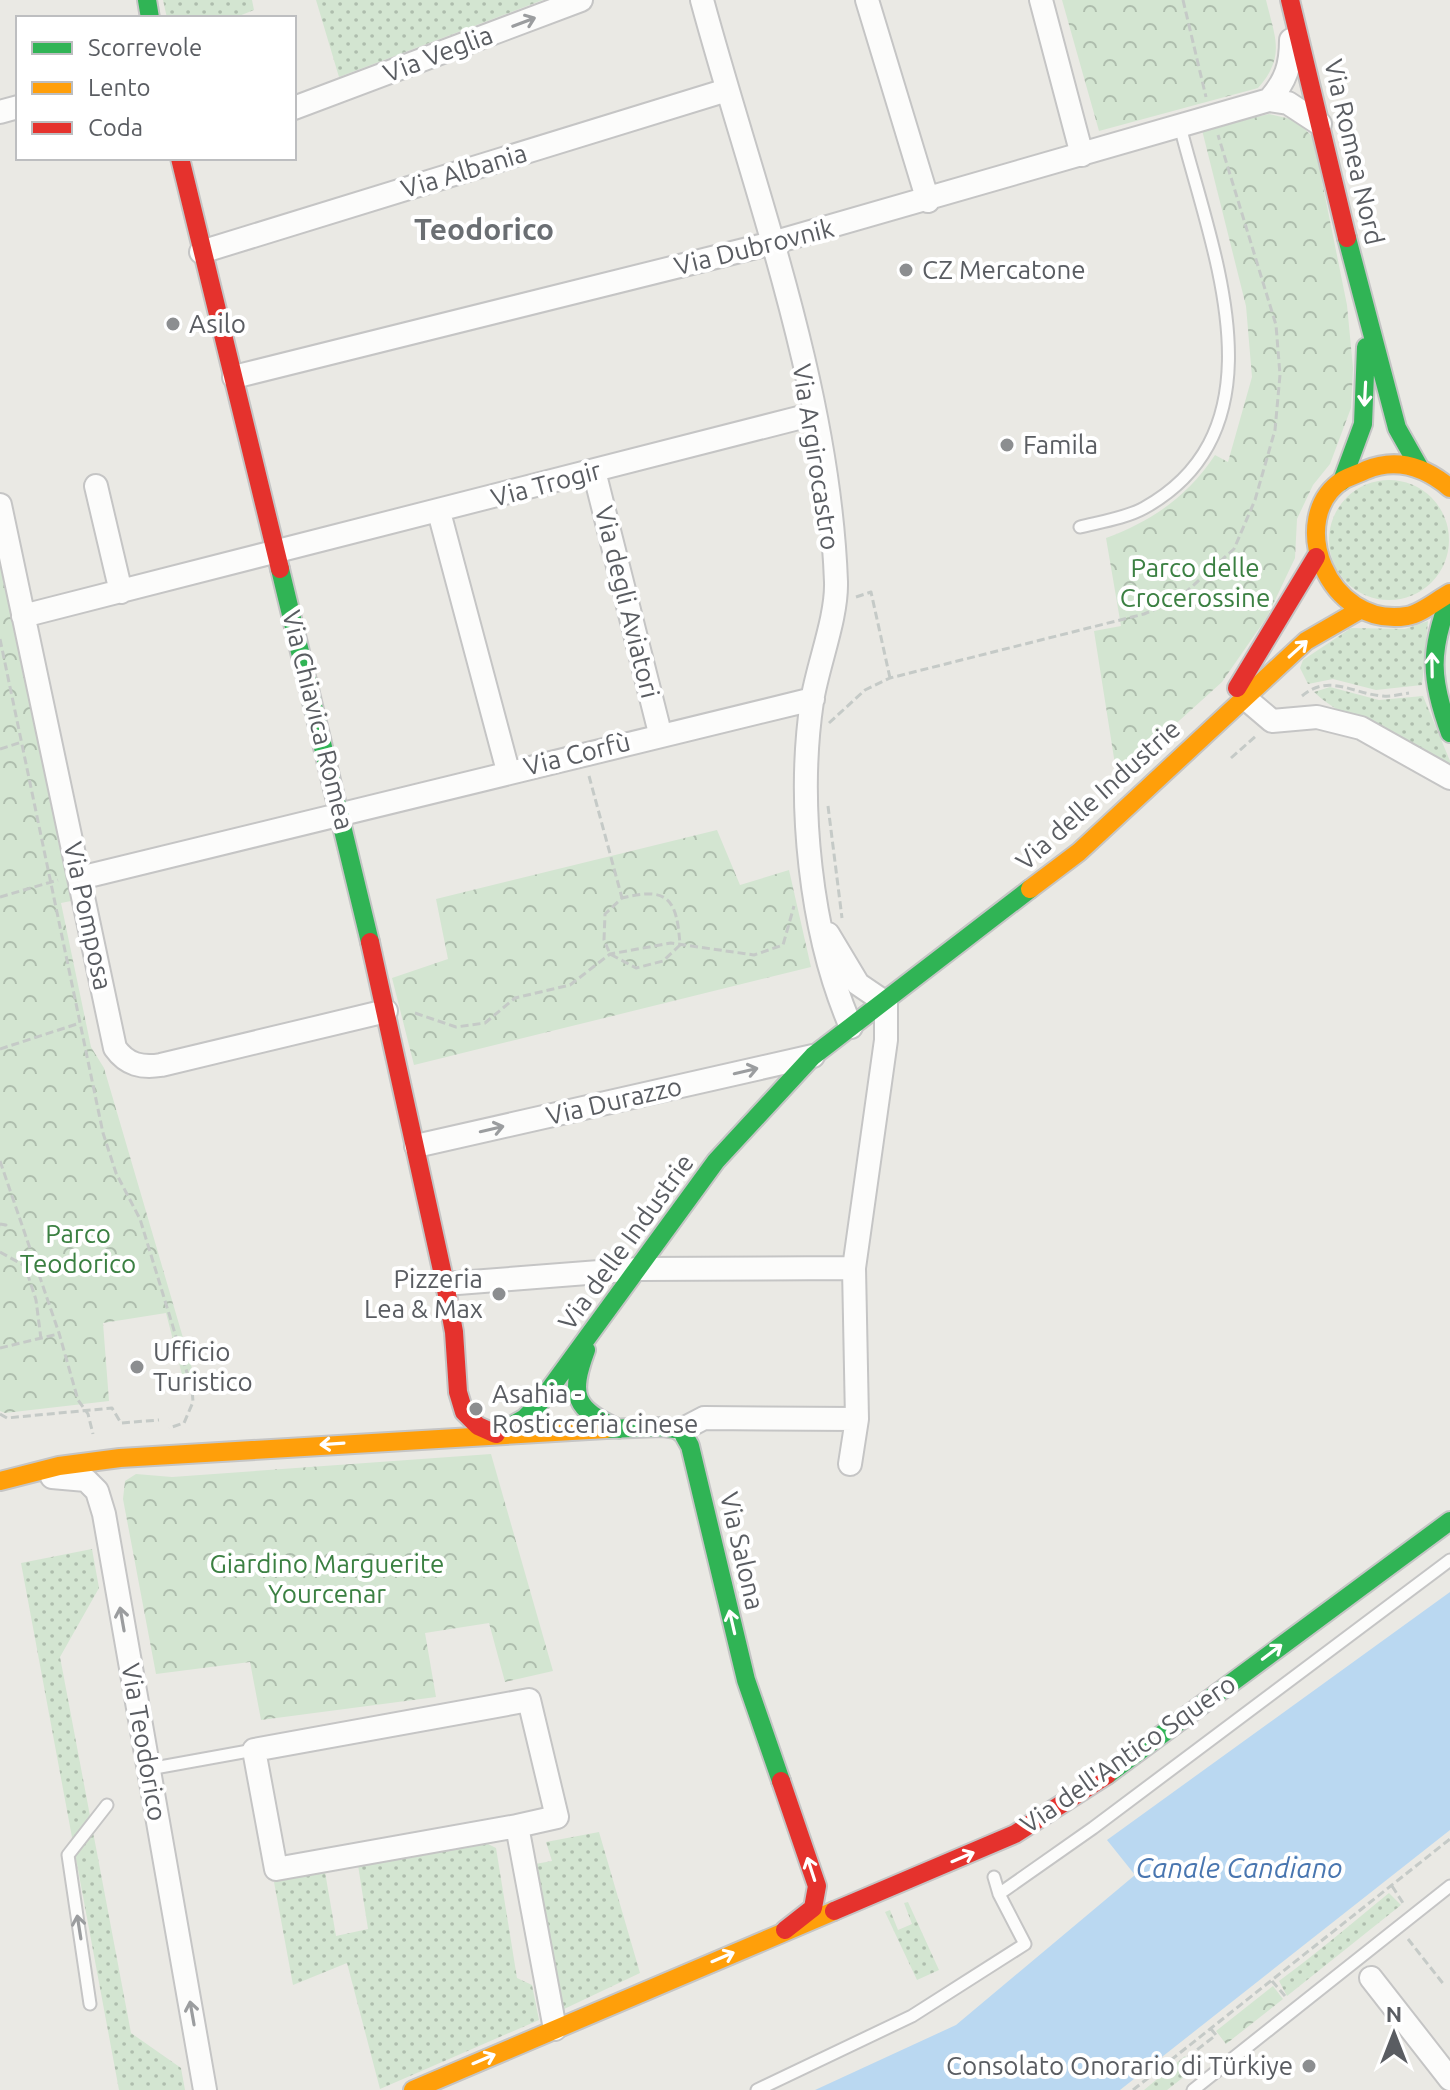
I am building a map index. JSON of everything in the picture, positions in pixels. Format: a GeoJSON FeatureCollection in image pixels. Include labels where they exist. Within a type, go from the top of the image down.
{"type":"FeatureCollection","features":[{"type":"Feature","properties":{"kind":"street","name":"Via Veglia"},"geometry":{"type":"LineString","coordinates":[[296,107],[581,0]]}},
{"type":"Feature","properties":{"kind":"street","name":"Via Argirocastro"},"geometry":{"type":"LineString","coordinates":[[702,0],[772,243],[814,414],[836,585],[807,782],[813,878],[858,984],[886,1003]]}},
{"type":"Feature","properties":{"kind":"street"},"geometry":{"type":"LineString","coordinates":[[867,0],[928,201]]}},
{"type":"Feature","properties":{"kind":"street"},"geometry":{"type":"LineString","coordinates":[[1041,0],[1082,155]]}},
{"type":"Feature","properties":{"kind":"street"},"geometry":{"type":"LineString","coordinates":[[1291,2],[1291,65],[1269,100],[1288,103],[1320,124]]}},
{"type":"Feature","properties":{"kind":"street","name":"Via Romea Nord"},"geometry":{"type":"LineString","coordinates":[[1291,2],[1366,316],[1397,428],[1419,467]]}},
{"type":"Feature","properties":{"kind":"street","name":"Via Albania"},"geometry":{"type":"LineString","coordinates":[[201,252],[727,90]]}},
{"type":"Feature","properties":{"kind":"street","name":"Via Dubrovnik"},"geometry":{"type":"LineString","coordinates":[[234,377],[772,243],[928,201],[1269,100]]}},
{"type":"Feature","properties":{"kind":"street","name":"Via Chiavica Romea"},"geometry":{"type":"LineString","coordinates":[[180,160],[341,812],[381,988],[445,1284],[454,1332],[458,1392]]}},
{"type":"Feature","properties":{"kind":"street","name":"Via Romea Nord"},"geometry":{"type":"LineString","coordinates":[[1316,557],[1314,536],[1318,516],[1328,497],[1342,481],[1363,424],[1366,316]]}},
{"type":"Feature","properties":{"kind":"street","name":"Via Trogir"},"geometry":{"type":"LineString","coordinates":[[23,616],[814,414]]}},
{"type":"Feature","properties":{"kind":"street"},"geometry":{"type":"LineString","coordinates":[[1342,481],[1365,467],[1392,462],[1419,467],[1450,488]]}},
{"type":"Feature","properties":{"kind":"street","name":"Via degli Aviatori"},"geometry":{"type":"LineString","coordinates":[[594,471],[660,733]]}},
{"type":"Feature","properties":{"kind":"street"},"geometry":{"type":"LineString","coordinates":[[96,486],[121,592]]}},
{"type":"Feature","properties":{"kind":"street","name":"Via Pomposa"},"geometry":{"type":"LineString","coordinates":[[0,505],[115,1048],[123,1059],[136,1065],[196,1058],[386,1011]]}},
{"type":"Feature","properties":{"kind":"street"},"geometry":{"type":"LineString","coordinates":[[439,512],[508,771]]}},
{"type":"Feature","properties":{"kind":"street"},"geometry":{"type":"LineString","coordinates":[[1316,557],[1331,588],[1358,611],[1382,618],[1408,617],[1432,608],[1450,595]]}},
{"type":"Feature","properties":{"kind":"street","name":"Via delle Industrie"},"geometry":{"type":"LineString","coordinates":[[496,1434],[525,1418],[591,1337],[716,1161],[813,1056],[1079,852],[1212,728],[1245,687],[1316,557]]}},
{"type":"Feature","properties":{"kind":"street"},"geometry":{"type":"LineString","coordinates":[[1450,595],[1433,640],[1433,689],[1450,733]]}},
{"type":"Feature","properties":{"kind":"street","name":"Via delle Industrie"},"geometry":{"type":"LineString","coordinates":[[1245,687],[1306,641],[1358,611]]}},
{"type":"Feature","properties":{"kind":"street"},"geometry":{"type":"LineString","coordinates":[[1245,687],[1272,721],[1317,717],[1361,728],[1450,778]]}},
{"type":"Feature","properties":{"kind":"street","name":"Via Corfù"},"geometry":{"type":"LineString","coordinates":[[80,878],[660,733],[818,704]]}},
{"type":"Feature","properties":{"kind":"street","name":"Via Argirocastro"},"geometry":{"type":"LineString","coordinates":[[832,924],[829,968],[851,1027]]}},
{"type":"Feature","properties":{"kind":"street"},"geometry":{"type":"LineString","coordinates":[[850,1464],[857,1419],[854,1268],[886,1040],[886,1003]]}},
{"type":"Feature","properties":{"kind":"street","name":"Via Durazzo"},"geometry":{"type":"LineString","coordinates":[[416,1146],[813,1056]]}},
{"type":"Feature","properties":{"kind":"street"},"geometry":{"type":"LineString","coordinates":[[445,1284],[638,1269],[854,1268]]}},
{"type":"Feature","properties":{"kind":"street"},"geometry":{"type":"LineString","coordinates":[[591,1337],[577,1372],[577,1399],[586,1415],[619,1429]]}},
{"type":"Feature","properties":{"kind":"street"},"geometry":{"type":"LineString","coordinates":[[410,1438],[443,1416],[458,1392]]}},
{"type":"Feature","properties":{"kind":"street"},"geometry":{"type":"LineString","coordinates":[[458,1392],[464,1412],[478,1426],[496,1434]]}},
{"type":"Feature","properties":{"kind":"street"},"geometry":{"type":"LineString","coordinates":[[2,1480],[51,1466],[112,1459],[410,1438],[662,1427],[681,1430],[704,1418],[857,1419]]}},
{"type":"Feature","properties":{"kind":"street","name":"Via Salona"},"geometry":{"type":"LineString","coordinates":[[681,1430],[690,1446],[746,1680],[817,1886],[818,1901],[810,1913],[785,1930]]}},
{"type":"Feature","properties":{"kind":"street","name":"Via Teodorico"},"geometry":{"type":"LineString","coordinates":[[2,1480],[62,1477],[86,1480],[97,1491],[205,2090]]}},
{"type":"Feature","properties":{"kind":"street","name":"Via dell'Antico Squero"},"geometry":{"type":"LineString","coordinates":[[413,2090],[785,1930],[815,1921],[1028,1826],[1089,1788],[1450,1521]]}},
{"type":"Feature","properties":{"kind":"street"},"geometry":{"type":"LineString","coordinates":[[529,1700],[557,1817],[517,1826],[276,1869],[254,1750],[529,1700]]}},
{"type":"Feature","properties":{"kind":"street"},"geometry":{"type":"LineString","coordinates":[[517,1826],[555,2029]]}},
{"type":"Feature","properties":{"kind":"street"},"geometry":{"type":"LineString","coordinates":[[1371,1978],[1450,2079]]}},
{"type":"Feature","properties":{"kind":"lane"},"geometry":{"type":"LineString","coordinates":[[1080,527],[1143,509],[1192,473],[1217,431],[1231,374],[1227,312],[1180,126]]}},
{"type":"Feature","properties":{"kind":"lane"},"geometry":{"type":"LineString","coordinates":[[999,1894],[1093,1828],[1450,1560]]}},
{"type":"Feature","properties":{"kind":"lane"},"geometry":{"type":"LineString","coordinates":[[149,1769],[254,1750]]}},
{"type":"Feature","properties":{"kind":"lane"},"geometry":{"type":"LineString","coordinates":[[90,2004],[68,1855],[107,1805]]}},
{"type":"Feature","properties":{"kind":"lane"},"geometry":{"type":"LineString","coordinates":[[757,2090],[912,2016],[1025,1944],[999,1894],[994,1877]]}},
{"type":"Feature","properties":{"kind":"lane"},"geometry":{"type":"LineString","coordinates":[[1193,2090],[1450,1886]]}},
{"type":"Feature","properties":{"kind":"path"},"geometry":{"type":"LineString","coordinates":[[1183,0],[1208,103]]}},
{"type":"Feature","properties":{"kind":"path"},"geometry":{"type":"LineString","coordinates":[[853,599],[871,592],[890,678]]}},
{"type":"Feature","properties":{"kind":"path"},"geometry":{"type":"LineString","coordinates":[[827,733],[829,724],[865,690],[890,678],[1115,622]]}},
{"type":"Feature","properties":{"kind":"path"},"geometry":{"type":"LineString","coordinates":[[0,639],[48,881],[107,1146],[116,1173],[140,1219],[192,1389],[193,1402],[184,1423],[160,1431]]}},
{"type":"Feature","properties":{"kind":"path"},"geometry":{"type":"LineString","coordinates":[[1307,691],[1336,684],[1382,696],[1433,689]]}},
{"type":"Feature","properties":{"kind":"path"},"geometry":{"type":"LineString","coordinates":[[818,704],[829,724]]}},
{"type":"Feature","properties":{"kind":"path"},"geometry":{"type":"LineString","coordinates":[[0,749],[22,742]]}},
{"type":"Feature","properties":{"kind":"path"},"geometry":{"type":"LineString","coordinates":[[582,753],[622,898]]}},
{"type":"Feature","properties":{"kind":"path"},"geometry":{"type":"LineString","coordinates":[[828,802],[832,924]]}},
{"type":"Feature","properties":{"kind":"path"},"geometry":{"type":"LineString","coordinates":[[0,897],[48,881],[80,878]]}},
{"type":"Feature","properties":{"kind":"path"},"geometry":{"type":"LineString","coordinates":[[381,988],[396,992],[419,1018],[456,1027],[485,1023],[515,998],[570,985],[610,954],[671,943],[754,955],[783,945],[796,898],[813,878]]}},
{"type":"Feature","properties":{"kind":"path"},"geometry":{"type":"LineString","coordinates":[[647,891],[666,898],[678,913],[680,945],[663,961],[636,968],[610,954],[604,940],[605,914],[622,898],[647,891]]}},
{"type":"Feature","properties":{"kind":"path"},"geometry":{"type":"LineString","coordinates":[[0,1049],[80,1023]]}},
{"type":"Feature","properties":{"kind":"path"},"geometry":{"type":"LineString","coordinates":[[0,1161],[59,1333],[78,1400],[86,1410],[94,1434],[86,1436]]}},
{"type":"Feature","properties":{"kind":"path"},"geometry":{"type":"LineString","coordinates":[[0,1252],[25,1266],[36,1300],[41,1339]]}},
{"type":"Feature","properties":{"kind":"path"},"geometry":{"type":"LineString","coordinates":[[0,1348],[59,1333]]}},
{"type":"Feature","properties":{"kind":"path"},"geometry":{"type":"LineString","coordinates":[[0,1414],[7,1418],[112,1408],[121,1423],[159,1420]]}},
{"type":"Feature","properties":{"kind":"path"},"geometry":{"type":"LineString","coordinates":[[1133,2090],[1450,1839]]}},
{"type":"Feature","properties":{"kind":"path"},"geometry":{"type":"LineString","coordinates":[[1392,1886],[1401,1899]]}},
{"type":"Feature","properties":{"kind":"path"},"geometry":{"type":"LineString","coordinates":[[1398,1927],[1445,1986]]}},
{"type":"Feature","properties":{"kind":"path"},"geometry":{"type":"LineString","coordinates":[[1272,1981],[1283,1993]]}},
{"type":"Feature","properties":{"kind":"path"},"geometry":{"type":"LineString","coordinates":[[1189,2056],[1216,2035],[1211,2029]]}},
{"type":"Feature","properties":{"kind":"green space"},"geometry":{"type":"Polygon","coordinates":[[[163,0],[252,0],[254,10],[239,16],[167,16],[163,0]]]}},
{"type":"Feature","properties":{"kind":"green space"},"geometry":{"type":"Polygon","coordinates":[[[316,0],[543,0],[339,77],[316,0]]]}},
{"type":"Feature","properties":{"kind":"green space"},"geometry":{"type":"Polygon","coordinates":[[[1062,0],[1266,0],[1275,36],[1275,56],[1267,77],[1258,88],[1099,131],[1062,0]]]}},
{"type":"Feature","properties":{"kind":"green space","name":"Parco delle Crocerossine"},"geometry":{"type":"Polygon","coordinates":[[[1269,114],[1295,120],[1313,137],[1347,305],[1353,368],[1351,408],[1330,464],[1313,485],[1297,519],[1295,558],[1267,617],[1222,682],[1117,777],[1094,631],[1121,626],[1106,538],[1138,524],[1167,506],[1193,483],[1215,455],[1228,462],[1252,377],[1246,306],[1202,130],[1269,114]]]}},
{"type":"Feature","properties":{"kind":"green space"},"geometry":{"type":"Polygon","coordinates":[[[1389,480],[1412,485],[1431,498],[1444,517],[1449,540],[1444,563],[1431,582],[1412,595],[1389,600],[1366,595],[1347,582],[1334,563],[1329,540],[1334,517],[1347,498],[1366,485],[1389,480]]]}},
{"type":"Feature","properties":{"kind":"green space","name":"Parco Teodorico"},"geometry":{"type":"Polygon","coordinates":[[[0,560],[71,901],[61,903],[91,1047],[104,1068],[198,1389],[186,1390],[166,1313],[103,1323],[109,1401],[5,1413],[0,1411],[0,560]]]}},
{"type":"Feature","properties":{"kind":"green space"},"geometry":{"type":"Polygon","coordinates":[[[1428,621],[1422,685],[1376,690],[1333,679],[1308,684],[1300,668],[1303,660],[1351,628],[1405,629],[1428,621]]]}},
{"type":"Feature","properties":{"kind":"green space"},"geometry":{"type":"Polygon","coordinates":[[[1330,687],[1379,700],[1423,696],[1450,761],[1450,770],[1416,748],[1345,714],[1314,692],[1330,687]]]}},
{"type":"Feature","properties":{"kind":"green space"},"geometry":{"type":"Polygon","coordinates":[[[717,830],[740,885],[789,870],[811,967],[414,1065],[392,978],[448,959],[436,899],[717,830]]]}},
{"type":"Feature","properties":{"kind":"green space","name":"Giardino Marguerite Yourcenar"},"geometry":{"type":"Polygon","coordinates":[[[491,1454],[553,1671],[505,1682],[489,1623],[425,1633],[436,1697],[261,1720],[250,1662],[156,1674],[123,1499],[125,1481],[136,1474],[172,1477],[491,1454]]]}},
{"type":"Feature","properties":{"kind":"green space"},"geometry":{"type":"Polygon","coordinates":[[[92,1549],[99,1588],[60,1657],[131,2033],[181,2068],[185,2090],[119,2090],[21,1563],[92,1549]]]}},
{"type":"Feature","properties":{"kind":"green space"},"geometry":{"type":"Polygon","coordinates":[[[599,1832],[640,1973],[562,2010],[535,1864],[552,1861],[546,1842],[599,1832]]]}},
{"type":"Feature","properties":{"kind":"green space"},"geometry":{"type":"Polygon","coordinates":[[[484,1842],[496,1848],[517,1978],[532,1985],[539,2020],[380,2089],[347,1963],[293,1985],[274,1882],[325,1872],[336,1936],[368,1929],[358,1865],[484,1842]]]}},
{"type":"Feature","properties":{"kind":"green space"},"geometry":{"type":"Polygon","coordinates":[[[1389,1893],[1401,1905],[1287,1996],[1279,1981],[1389,1893]]]}},
{"type":"Feature","properties":{"kind":"green space"},"geometry":{"type":"Polygon","coordinates":[[[908,1902],[939,1970],[917,1980],[885,1912],[890,1910],[898,1930],[912,1924],[904,1903],[908,1902]]]}},
{"type":"Feature","properties":{"kind":"green space"},"geometry":{"type":"Polygon","coordinates":[[[1273,1986],[1283,1999],[1226,2044],[1216,2031],[1273,1986]]]}},
{"type":"Feature","properties":{"kind":"green space"},"geometry":{"type":"Polygon","coordinates":[[[1185,2056],[1194,2069],[1167,2090],[1144,2090],[1185,2056]]]}},
{"type":"Feature","properties":{"kind":"water","name":"Canale Candiano"},"geometry":{"type":"Polygon","coordinates":[[[1450,1592],[1450,1830],[1120,2090],[815,2090],[956,2025],[1135,1875],[1107,1840],[1450,1592]]]}},
{"type":"Feature","properties":{"kind":"traffic: fast"},"geometry":{"type":"LineString","coordinates":[[147,0],[150,16]]}},
{"type":"Feature","properties":{"kind":"traffic: fast"},"geometry":{"type":"LineString","coordinates":[[1347,238],[1397,428],[1419,467]]}},
{"type":"Feature","properties":{"kind":"traffic: fast"},"geometry":{"type":"LineString","coordinates":[[1342,481],[1363,424],[1366,347]]}},
{"type":"Feature","properties":{"kind":"traffic: fast"},"geometry":{"type":"LineString","coordinates":[[280,569],[370,942]]}},
{"type":"Feature","properties":{"kind":"traffic: fast"},"geometry":{"type":"LineString","coordinates":[[1450,597],[1435,650],[1439,697],[1450,733]]}},
{"type":"Feature","properties":{"kind":"traffic: fast"},"geometry":{"type":"LineString","coordinates":[[497,1434],[525,1418],[541,1401],[716,1161],[813,1056],[1030,889]]}},
{"type":"Feature","properties":{"kind":"traffic: fast"},"geometry":{"type":"LineString","coordinates":[[586,1350],[578,1379],[579,1399],[592,1415],[619,1429]]}},
{"type":"Feature","properties":{"kind":"traffic: fast"},"geometry":{"type":"LineString","coordinates":[[606,1429],[662,1427],[681,1430],[690,1446],[746,1680],[781,1781]]}},
{"type":"Feature","properties":{"kind":"traffic: fast"},"geometry":{"type":"LineString","coordinates":[[1107,1775],[1450,1521]]}},
{"type":"Feature","properties":{"kind":"traffic: slow"},"geometry":{"type":"LineString","coordinates":[[1450,488],[1431,474],[1410,466],[1377,466],[1343,480],[1326,497],[1317,519],[1317,543],[1323,567],[1336,588],[1355,605],[1379,615],[1407,616],[1450,593]]}},
{"type":"Feature","properties":{"kind":"traffic: slow"},"geometry":{"type":"LineString","coordinates":[[1030,889],[1079,852],[1306,641],[1358,611]]}},
{"type":"Feature","properties":{"kind":"traffic: slow"},"geometry":{"type":"LineString","coordinates":[[0,1481],[59,1466],[120,1458],[606,1429]]}},
{"type":"Feature","properties":{"kind":"traffic: slow"},"geometry":{"type":"LineString","coordinates":[[413,2090],[834,1911]]}},
{"type":"Feature","properties":{"kind":"traffic: jam"},"geometry":{"type":"LineString","coordinates":[[1290,0],[1347,238]]}},
{"type":"Feature","properties":{"kind":"traffic: jam"},"geometry":{"type":"LineString","coordinates":[[180,160],[280,569]]}},
{"type":"Feature","properties":{"kind":"traffic: jam"},"geometry":{"type":"LineString","coordinates":[[1237,688],[1316,557]]}},
{"type":"Feature","properties":{"kind":"traffic: jam"},"geometry":{"type":"LineString","coordinates":[[370,942],[445,1284],[454,1332],[458,1392],[464,1412],[478,1426],[496,1434]]}},
{"type":"Feature","properties":{"kind":"traffic: jam"},"geometry":{"type":"LineString","coordinates":[[834,1911],[1015,1834],[1107,1775]]}},
{"type":"Feature","properties":{"kind":"traffic: jam"},"geometry":{"type":"LineString","coordinates":[[781,1781],[817,1886],[813,1908],[785,1930]]}},
{"type":"Feature","properties":{"kind":"place","name":"CZ Mercatone"},"geometry":{"type":"Point","coordinates":[906,270]}},
{"type":"Feature","properties":{"kind":"place","name":"Asilo"},"geometry":{"type":"Point","coordinates":[173,324]}},
{"type":"Feature","properties":{"kind":"place","name":"Famila"},"geometry":{"type":"Point","coordinates":[1007,445]}},
{"type":"Feature","properties":{"kind":"place","name":"Pizzeria Lea & Max"},"geometry":{"type":"Point","coordinates":[499,1294]}},
{"type":"Feature","properties":{"kind":"place","name":"Ufficio Turistico"},"geometry":{"type":"Point","coordinates":[137,1367]}},
{"type":"Feature","properties":{"kind":"place","name":"Asahia - Rosticceria cinese"},"geometry":{"type":"Point","coordinates":[476,1409]}},
{"type":"Feature","properties":{"kind":"place","name":"Consolato Onorario di Türkiye"},"geometry":{"type":"Point","coordinates":[1309,2066]}},
{"type":"Feature","properties":{"kind":"district","name":"Teodorico"},"geometry":{"type":"Point","coordinates":[484,230]}}]}
